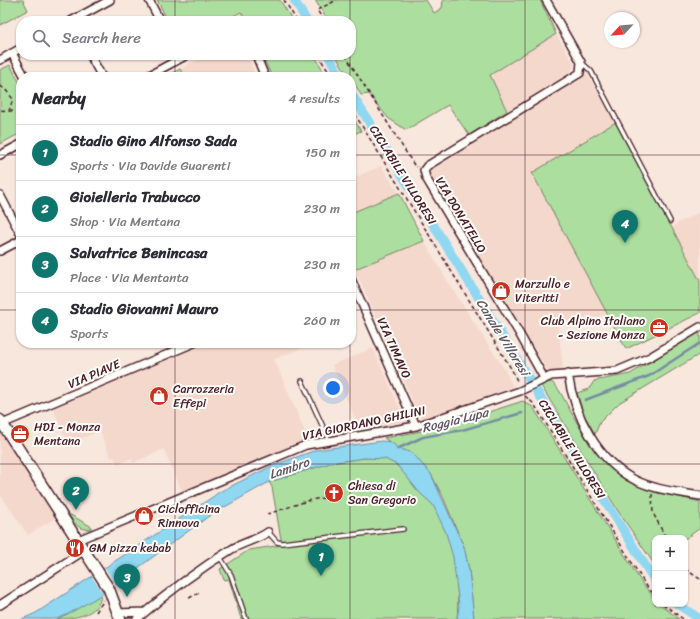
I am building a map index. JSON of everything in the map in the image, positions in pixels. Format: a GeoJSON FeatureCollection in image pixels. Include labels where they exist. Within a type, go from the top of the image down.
{"type":"FeatureCollection","features":[{"type":"Feature","properties":{"kind":"street"},"geometry":{"type":"LineString","coordinates":[[81,16],[110,0]]}},
{"type":"Feature","properties":{"kind":"street"},"geometry":{"type":"LineString","coordinates":[[149,0],[157,16]]}},
{"type":"Feature","properties":{"kind":"street"},"geometry":{"type":"LineString","coordinates":[[546,0],[581,62]]}},
{"type":"Feature","properties":{"kind":"street"},"geometry":{"type":"LineString","coordinates":[[0,60],[16,51]]}},
{"type":"Feature","properties":{"kind":"street"},"geometry":{"type":"LineString","coordinates":[[12,53],[16,60]]}},
{"type":"Feature","properties":{"kind":"street"},"geometry":{"type":"LineString","coordinates":[[16,60],[23,72]]}},
{"type":"Feature","properties":{"kind":"street"},"geometry":{"type":"LineString","coordinates":[[93,60],[99,72]]}},
{"type":"Feature","properties":{"kind":"street"},"geometry":{"type":"LineString","coordinates":[[155,72],[175,60]]}},
{"type":"Feature","properties":{"kind":"street"},"geometry":{"type":"LineString","coordinates":[[258,60],[263,72]]}},
{"type":"Feature","properties":{"kind":"street","name":"VIA DONATELLO"},"geometry":{"type":"LineString","coordinates":[[544,378],[515,326],[426,178],[424,170],[427,166],[572,79],[580,73],[581,62]]}},
{"type":"Feature","properties":{"kind":"street"},"geometry":{"type":"LineString","coordinates":[[0,155],[16,147]]}},
{"type":"Feature","properties":{"kind":"street"},"geometry":{"type":"LineString","coordinates":[[0,196],[16,226]]}},
{"type":"Feature","properties":{"kind":"street"},"geometry":{"type":"LineString","coordinates":[[0,251],[16,243]]}},
{"type":"Feature","properties":{"kind":"street","name":"VIA TIMAVO"},"geometry":{"type":"LineString","coordinates":[[356,290],[416,426]]}},
{"type":"Feature","properties":{"kind":"street"},"geometry":{"type":"LineString","coordinates":[[544,378],[568,374],[617,370],[633,365],[700,327]]}},
{"type":"Feature","properties":{"kind":"street","name":"VIA PIAVE"},"geometry":{"type":"LineString","coordinates":[[1,422],[182,348]]}},
{"type":"Feature","properties":{"kind":"street"},"geometry":{"type":"LineString","coordinates":[[568,374],[571,393],[576,408],[594,440],[618,469],[635,480],[652,486],[700,496]]}},
{"type":"Feature","properties":{"kind":"street","name":"VIA GIORDANO GHILINI"},"geometry":{"type":"LineString","coordinates":[[78,540],[306,445],[416,426],[523,390],[544,378]]}},
{"type":"Feature","properties":{"kind":"street"},"geometry":{"type":"LineString","coordinates":[[1,422],[99,572],[109,589],[118,617],[146,612]]}},
{"type":"Feature","properties":{"kind":"street"},"geometry":{"type":"LineString","coordinates":[[137,619],[220,557],[241,544],[260,537],[268,532]]}},
{"type":"Feature","properties":{"kind":"street"},"geometry":{"type":"LineString","coordinates":[[0,605],[85,550]]}},
{"type":"Feature","properties":{"kind":"lane"},"geometry":{"type":"LineString","coordinates":[[581,62],[591,71],[670,222]]}},
{"type":"Feature","properties":{"kind":"lane"},"geometry":{"type":"LineString","coordinates":[[302,381],[329,440]]}},
{"type":"Feature","properties":{"kind":"lane"},"geometry":{"type":"LineString","coordinates":[[268,532],[277,542],[282,543],[403,529]]}},
{"type":"Feature","properties":{"kind":"lane"},"geometry":{"type":"LineString","coordinates":[[220,557],[230,575],[246,619]]}},
{"type":"Feature","properties":{"kind":"path"},"geometry":{"type":"LineString","coordinates":[[284,0],[294,16]]}},
{"type":"Feature","properties":{"kind":"path"},"geometry":{"type":"LineString","coordinates":[[321,16],[317,10],[337,0]]}},
{"type":"Feature","properties":{"kind":"path"},"geometry":{"type":"LineString","coordinates":[[321,60],[329,72]]}},
{"type":"Feature","properties":{"kind":"path"},"geometry":{"type":"LineString","coordinates":[[348,60],[356,72]]}},
{"type":"Feature","properties":{"kind":"path"},"geometry":{"type":"LineString","coordinates":[[356,73],[414,166],[424,170]]}},
{"type":"Feature","properties":{"kind":"path"},"geometry":{"type":"LineString","coordinates":[[0,86],[5,88],[13,99],[9,111]]}},
{"type":"Feature","properties":{"kind":"path"},"geometry":{"type":"LineString","coordinates":[[0,110],[16,111]]}},
{"type":"Feature","properties":{"kind":"path","name":"CICLABILE VILLORESI"},"geometry":{"type":"LineString","coordinates":[[356,116],[523,390],[534,404],[645,584],[652,592]]}},
{"type":"Feature","properties":{"kind":"path"},"geometry":{"type":"LineString","coordinates":[[652,486],[653,513],[664,535]]}},
{"type":"Feature","properties":{"kind":"path"},"geometry":{"type":"LineString","coordinates":[[267,514],[304,501],[324,498]]}},
{"type":"Feature","properties":{"kind":"path"},"geometry":{"type":"LineString","coordinates":[[688,571],[700,579]]}},
{"type":"Feature","properties":{"kind":"path"},"geometry":{"type":"LineString","coordinates":[[189,598],[201,592]]}},
{"type":"Feature","properties":{"kind":"path"},"geometry":{"type":"LineString","coordinates":[[667,607],[683,619]]}},
{"type":"Feature","properties":{"kind":"shaded area"},"geometry":{"type":"Polygon","coordinates":[[[556,34],[574,64],[571,72],[507,111],[490,75],[556,34]]]}},
{"type":"Feature","properties":{"kind":"shaded area"},"geometry":{"type":"Polygon","coordinates":[[[197,60],[249,60],[254,72],[182,72],[180,69],[197,60]]]}},
{"type":"Feature","properties":{"kind":"shaded area"},"geometry":{"type":"Polygon","coordinates":[[[587,74],[616,122],[532,173],[608,313],[589,321],[558,326],[563,368],[549,373],[427,171],[587,74]]]}},
{"type":"Feature","properties":{"kind":"shaded area"},"geometry":{"type":"Polygon","coordinates":[[[381,166],[399,193],[356,211],[356,177],[381,166]]]}},
{"type":"Feature","properties":{"kind":"shaded area"},"geometry":{"type":"Polygon","coordinates":[[[700,212],[700,281],[672,229],[676,224],[700,212]]]}},
{"type":"Feature","properties":{"kind":"shaded area"},"geometry":{"type":"Polygon","coordinates":[[[424,241],[448,282],[504,369],[513,387],[426,419],[419,416],[356,269],[424,241]]]}},
{"type":"Feature","properties":{"kind":"shaded area"},"geometry":{"type":"Polygon","coordinates":[[[195,348],[302,348],[274,359],[308,439],[182,492],[164,449],[133,463],[131,458],[118,465],[114,457],[111,458],[100,431],[68,444],[53,408],[195,348]]]}},
{"type":"Feature","properties":{"kind":"shaded area"},"geometry":{"type":"Polygon","coordinates":[[[373,348],[406,422],[360,429],[332,365],[373,348]]]}},
{"type":"Feature","properties":{"kind":"shaded area"},"geometry":{"type":"Polygon","coordinates":[[[0,427],[58,516],[28,535],[0,494],[0,427]]]}},
{"type":"Feature","properties":{"kind":"green space"},"geometry":{"type":"Polygon","coordinates":[[[0,0],[23,0],[28,10],[0,25],[0,0]]]}},
{"type":"Feature","properties":{"kind":"green space"},"geometry":{"type":"Polygon","coordinates":[[[157,0],[280,0],[290,16],[243,16],[241,12],[233,16],[165,16],[157,0]]]}},
{"type":"Feature","properties":{"kind":"green space"},"geometry":{"type":"Polygon","coordinates":[[[315,0],[426,0],[434,13],[442,8],[443,0],[540,0],[556,34],[490,75],[507,111],[469,135],[448,105],[406,130],[388,118],[369,94],[361,95],[356,86],[356,72],[346,72],[338,60],[356,60],[356,16],[325,16],[315,0]]]}},
{"type":"Feature","properties":{"kind":"green space"},"geometry":{"type":"Polygon","coordinates":[[[264,60],[317,60],[324,72],[270,72],[264,60]]]}},
{"type":"Feature","properties":{"kind":"green space"},"geometry":{"type":"Polygon","coordinates":[[[10,65],[16,76],[16,136],[0,144],[0,70],[10,65]]]}},
{"type":"Feature","properties":{"kind":"green space"},"geometry":{"type":"Polygon","coordinates":[[[180,69],[182,72],[174,72],[180,69]]]}},
{"type":"Feature","properties":{"kind":"green space"},"geometry":{"type":"Polygon","coordinates":[[[616,122],[700,281],[700,313],[626,349],[532,173],[616,122]]]}},
{"type":"Feature","properties":{"kind":"green space"},"geometry":{"type":"Polygon","coordinates":[[[356,123],[361,131],[356,133],[356,123]]]}},
{"type":"Feature","properties":{"kind":"green space"},"geometry":{"type":"Polygon","coordinates":[[[399,193],[424,241],[356,269],[356,211],[399,193]]]}},
{"type":"Feature","properties":{"kind":"green space"},"geometry":{"type":"Polygon","coordinates":[[[700,332],[700,354],[619,403],[600,422],[595,434],[583,413],[577,393],[589,389],[594,381],[630,374],[700,332]]]}},
{"type":"Feature","properties":{"kind":"green space"},"geometry":{"type":"Polygon","coordinates":[[[552,382],[559,390],[588,441],[606,464],[617,473],[637,485],[700,502],[700,528],[688,537],[688,535],[652,535],[652,561],[618,511],[540,384],[552,382]]]}},
{"type":"Feature","properties":{"kind":"green space"},"geometry":{"type":"Polygon","coordinates":[[[523,401],[533,407],[642,583],[652,595],[652,607],[664,607],[679,619],[474,619],[469,570],[464,547],[443,497],[431,474],[412,453],[398,448],[384,438],[438,428],[523,401]]]}},
{"type":"Feature","properties":{"kind":"green space"},"geometry":{"type":"Polygon","coordinates":[[[364,458],[383,458],[395,464],[417,490],[433,505],[440,516],[451,544],[454,560],[458,606],[457,619],[241,619],[229,579],[224,580],[220,569],[249,550],[282,545],[272,487],[269,482],[330,463],[364,458]]]}},
{"type":"Feature","properties":{"kind":"green space"},"geometry":{"type":"Polygon","coordinates":[[[69,514],[92,527],[91,529],[83,529],[77,526],[69,514]]]}},
{"type":"Feature","properties":{"kind":"green space"},"geometry":{"type":"Polygon","coordinates":[[[101,595],[96,607],[91,611],[78,617],[57,619],[101,595]]]}},
{"type":"Feature","properties":{"kind":"water","name":"Lambro"},"geometry":{"type":"Polygon","coordinates":[[[382,441],[391,442],[398,448],[412,453],[431,474],[464,547],[469,570],[474,619],[457,619],[459,606],[453,557],[446,533],[433,505],[419,492],[397,465],[385,459],[364,458],[330,463],[269,482],[209,516],[101,595],[70,613],[57,619],[22,619],[36,613],[219,492],[272,466],[316,450],[382,441]]]}},
{"type":"Feature","properties":{"kind":"pier"},"geometry":{"type":"Polygon","coordinates":[[[105,568],[116,585],[103,593],[92,577],[105,568]]]}},
{"type":"Feature","properties":{"kind":"waterway","name":"Canale Villoresi"},"geometry":{"type":"LineString","coordinates":[[294,0],[304,16]]}},
{"type":"Feature","properties":{"kind":"waterway","name":"Canale Villoresi"},"geometry":{"type":"LineString","coordinates":[[331,60],[338,72]]}},
{"type":"Feature","properties":{"kind":"waterway","name":"Canale Villoresi"},"geometry":{"type":"LineString","coordinates":[[356,101],[652,576]]}},
{"type":"Feature","properties":{"kind":"waterway","name":"Roggia Lupa"},"geometry":{"type":"LineString","coordinates":[[585,400],[649,376],[700,343]]}},
{"type":"Feature","properties":{"kind":"waterway","name":"Roggia Lupa"},"geometry":{"type":"LineString","coordinates":[[397,449],[423,437],[462,430],[522,413]]}},
{"type":"Feature","properties":{"kind":"waterway","name":"Canale Villoresi"},"geometry":{"type":"LineString","coordinates":[[682,607],[700,619]]}},
{"type":"Feature","properties":{"kind":"place","name":"Stadio Giovanni Mauro"},"geometry":{"type":"Point","coordinates":[625,243]}},
{"type":"Feature","properties":{"kind":"place","name":"Marzullo e Viteritti"},"geometry":{"type":"Point","coordinates":[501,291]}},
{"type":"Feature","properties":{"kind":"place","name":"Club Alpino Italiano - Sezione Monza"},"geometry":{"type":"Point","coordinates":[659,328]}},
{"type":"Feature","properties":{"kind":"place","name":"Carrozzeria Effepi"},"geometry":{"type":"Point","coordinates":[159,396]}},
{"type":"Feature","properties":{"kind":"place","name":"HDI - Monza Mentana"},"geometry":{"type":"Point","coordinates":[20,434]}},
{"type":"Feature","properties":{"kind":"place","name":"Chiesa di San Gregorio"},"geometry":{"type":"Point","coordinates":[334,493]}},
{"type":"Feature","properties":{"kind":"place","name":"Gioielleria Trabucco"},"geometry":{"type":"Point","coordinates":[76,510]}},
{"type":"Feature","properties":{"kind":"place","name":"Ciclofficina Rinnova"},"geometry":{"type":"Point","coordinates":[144,516]}},
{"type":"Feature","properties":{"kind":"place","name":"GM pizza kebab"},"geometry":{"type":"Point","coordinates":[75,548]}},
{"type":"Feature","properties":{"kind":"place","name":"Stadio Gino Alfonso Sada"},"geometry":{"type":"Point","coordinates":[321,576]}},
{"type":"Feature","properties":{"kind":"place","name":"Salvatrice Benincasa"},"geometry":{"type":"Point","coordinates":[127,597]}}]}
